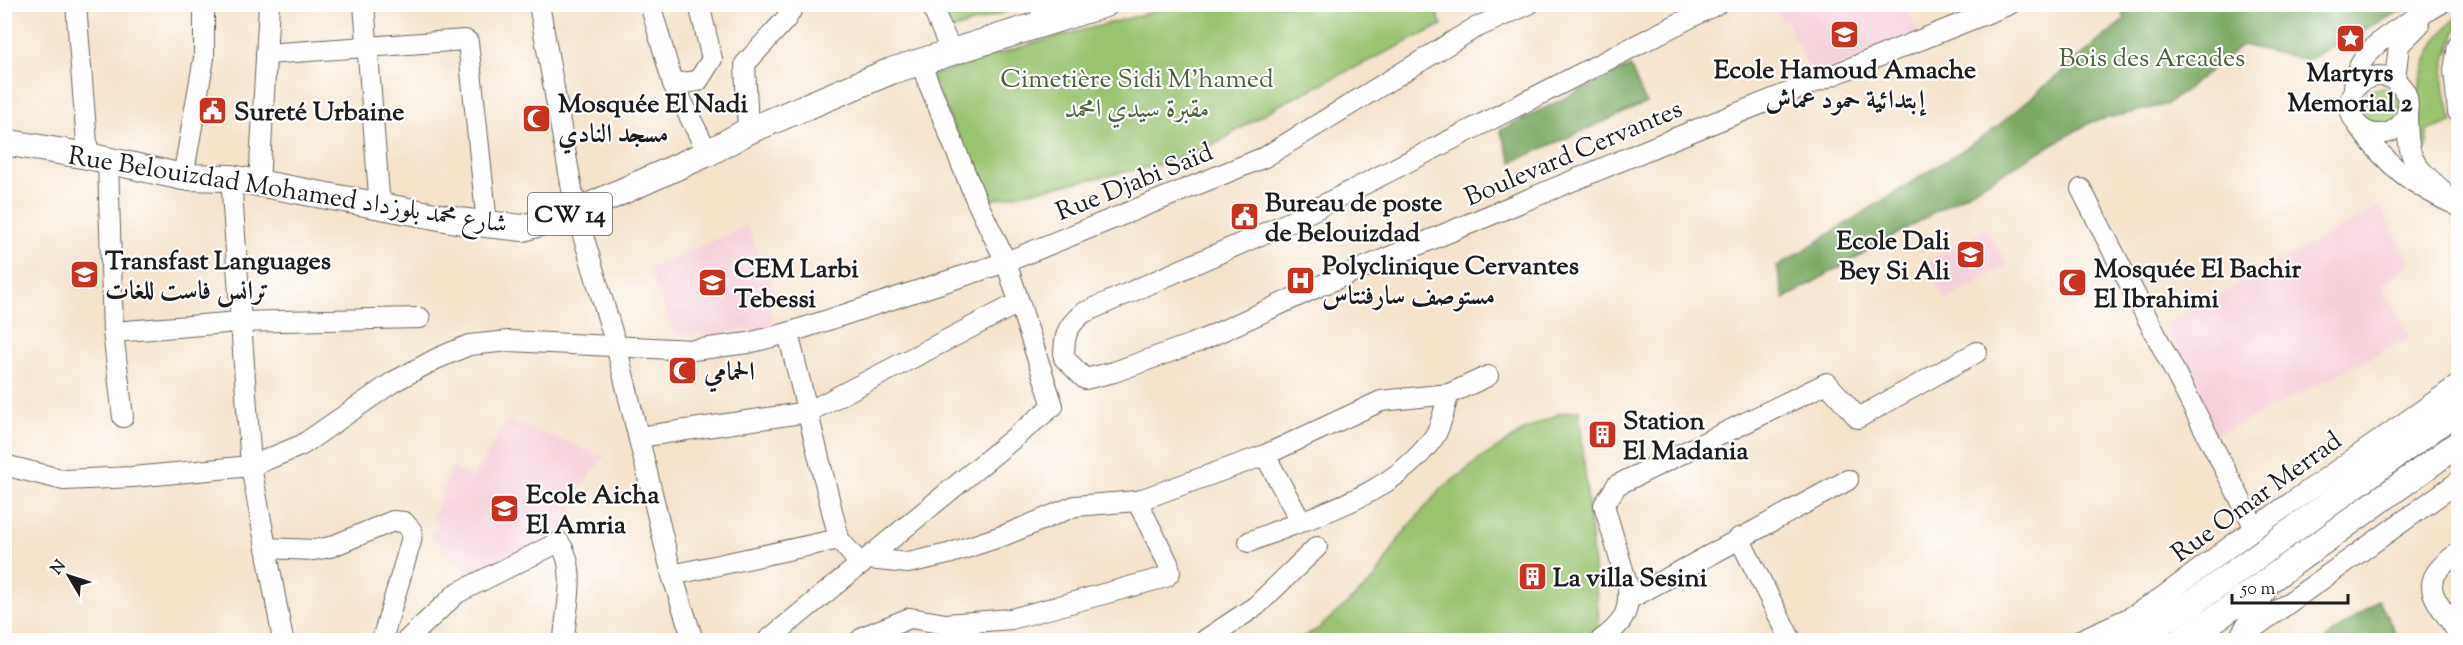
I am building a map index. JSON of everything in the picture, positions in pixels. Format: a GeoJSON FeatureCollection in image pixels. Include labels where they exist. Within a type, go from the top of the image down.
{"type":"FeatureCollection","features":[{"type":"Feature","properties":{"kind":"main road","name":"Rue Belouizdad Mohamed شارع محمد بلوزداد"},"geometry":{"type":"LineString","coordinates":[[4,142],[98,158],[183,177],[231,178],[380,207],[523,228],[576,212],[708,153],[748,131],[891,71],[951,51],[1042,14],[1105,4]]}},
{"type":"Feature","properties":{"kind":"main road"},"geometry":{"type":"LineString","coordinates":[[2123,640],[2153,627],[2194,602],[2458,410]]}},
{"type":"Feature","properties":{"kind":"main road"},"geometry":{"type":"LineString","coordinates":[[2181,640],[2458,444]]}},
{"type":"Feature","properties":{"kind":"street"},"geometry":{"type":"LineString","coordinates":[[76,4],[98,158],[123,417]]}},
{"type":"Feature","properties":{"kind":"street"},"geometry":{"type":"LineString","coordinates":[[183,177],[204,58],[204,4]]}},
{"type":"Feature","properties":{"kind":"street"},"geometry":{"type":"LineString","coordinates":[[259,184],[269,4]]}},
{"type":"Feature","properties":{"kind":"street"},"geometry":{"type":"LineString","coordinates":[[364,4],[380,207]]}},
{"type":"Feature","properties":{"kind":"street"},"geometry":{"type":"LineString","coordinates":[[539,4],[576,212],[616,345],[672,575],[693,640]]}},
{"type":"Feature","properties":{"kind":"street"},"geometry":{"type":"LineString","coordinates":[[650,4],[674,84],[708,153]]}},
{"type":"Feature","properties":{"kind":"street"},"geometry":{"type":"LineString","coordinates":[[674,84],[698,81],[712,59],[709,36],[699,4]]}},
{"type":"Feature","properties":{"kind":"street"},"geometry":{"type":"LineString","coordinates":[[748,131],[745,64],[786,19],[795,4]]}},
{"type":"Feature","properties":{"kind":"street"},"geometry":{"type":"LineString","coordinates":[[931,4],[951,51]]}},
{"type":"Feature","properties":{"kind":"street","name":"Rue Djabi Saïd"},"geometry":{"type":"LineString","coordinates":[[4,465],[64,480],[134,477],[251,466],[302,446],[393,382],[436,359],[469,345],[509,341],[693,350],[748,343],[788,333],[1006,262],[1265,157],[1473,29],[1529,4]]}},
{"type":"Feature","properties":{"kind":"street","name":"Boulevard Cervantes"},"geometry":{"type":"LineString","coordinates":[[1717,4],[1292,220],[1083,312],[1067,330],[1064,358],[1085,379],[1114,372],[1185,347],[1322,285],[1673,139],[2010,4]]}},
{"type":"Feature","properties":{"kind":"street"},"geometry":{"type":"LineString","coordinates":[[2440,4],[2393,32],[2375,46],[2355,73],[2350,109],[2359,127],[2382,158],[2406,178],[2458,206]]}},
{"type":"Feature","properties":{"kind":"street"},"geometry":{"type":"LineString","coordinates":[[2395,80],[2397,53],[2403,39],[2416,27],[2453,4]]}},
{"type":"Feature","properties":{"kind":"street"},"geometry":{"type":"LineString","coordinates":[[266,54],[368,49],[462,39],[468,42],[487,224]]}},
{"type":"Feature","properties":{"kind":"street"},"geometry":{"type":"LineString","coordinates":[[2458,46],[2454,70],[2458,112]]}},
{"type":"Feature","properties":{"kind":"street"},"geometry":{"type":"LineString","coordinates":[[768,640],[1053,406],[1006,262],[977,202],[920,62]]}},
{"type":"Feature","properties":{"kind":"street"},"geometry":{"type":"LineString","coordinates":[[2354,90],[2360,83],[2377,75],[2395,80],[2406,91],[2409,106],[2404,122],[2391,133],[2374,134],[2359,127]]}},
{"type":"Feature","properties":{"kind":"street"},"geometry":{"type":"LineString","coordinates":[[2407,114],[2410,156],[2425,175],[2458,206]]}},
{"type":"Feature","properties":{"kind":"street"},"geometry":{"type":"LineString","coordinates":[[231,178],[239,322],[251,466],[283,640]]}},
{"type":"Feature","properties":{"kind":"street"},"geometry":{"type":"LineString","coordinates":[[2081,189],[2255,528]]}},
{"type":"Feature","properties":{"kind":"street"},"geometry":{"type":"LineString","coordinates":[[639,436],[808,412],[1018,303]]}},
{"type":"Feature","properties":{"kind":"street"},"geometry":{"type":"LineString","coordinates":[[113,332],[239,322],[420,318]]}},
{"type":"Feature","properties":{"kind":"street"},"geometry":{"type":"LineString","coordinates":[[788,333],[839,539],[865,562],[908,562],[948,554],[1005,535],[1075,506],[1137,501],[1265,455],[1381,401],[1449,394],[1488,376]]}},
{"type":"Feature","properties":{"kind":"street"},"geometry":{"type":"LineString","coordinates":[[1601,640],[1621,625],[1629,599],[1629,587],[1604,505],[1617,485],[1827,383],[1858,418],[1977,352]]}},
{"type":"Feature","properties":{"kind":"street","name":"Rue Omar Merrad"},"geometry":{"type":"LineString","coordinates":[[2080,640],[2131,617],[2161,598],[2255,528],[2458,385]]}},
{"type":"Feature","properties":{"kind":"street"},"geometry":{"type":"LineString","coordinates":[[1249,542],[1300,520],[1348,504],[1407,467],[1435,436],[1449,394]]}},
{"type":"Feature","properties":{"kind":"street"},"geometry":{"type":"LineString","coordinates":[[1265,455],[1300,520]]}},
{"type":"Feature","properties":{"kind":"street"},"geometry":{"type":"LineString","coordinates":[[1629,599],[1848,480]]}},
{"type":"Feature","properties":{"kind":"street"},"geometry":{"type":"LineString","coordinates":[[2246,635],[2458,482]]}},
{"type":"Feature","properties":{"kind":"street"},"geometry":{"type":"LineString","coordinates":[[860,640],[909,618],[946,624],[1011,619],[1166,577],[1170,572],[1168,563],[1137,501]]}},
{"type":"Feature","properties":{"kind":"street"},"geometry":{"type":"LineString","coordinates":[[266,548],[314,550],[330,547],[350,541],[393,521],[404,522],[412,531],[411,541],[382,640]]}},
{"type":"Feature","properties":{"kind":"street"},"geometry":{"type":"LineString","coordinates":[[1738,538],[1791,640]]}},
{"type":"Feature","properties":{"kind":"street"},"geometry":{"type":"LineString","coordinates":[[672,575],[839,539]]}},
{"type":"Feature","properties":{"kind":"street"},"geometry":{"type":"LineString","coordinates":[[407,640],[457,592],[559,542],[566,551],[568,561],[569,600],[564,640]]}},
{"type":"Feature","properties":{"kind":"street"},"geometry":{"type":"LineString","coordinates":[[1204,640],[1256,606],[1317,548]]}},
{"type":"Feature","properties":{"kind":"street"},"geometry":{"type":"LineString","coordinates":[[2456,622],[2434,596],[2431,585],[2433,575],[2439,567],[2458,553]]}},
{"type":"Feature","properties":{"kind":"street"},"geometry":{"type":"LineString","coordinates":[[2246,635],[2274,576]]}},
{"type":"Feature","properties":{"kind":"shaded area","name":"Ecole Hamoud Amache إبتدائية حمود عماش"},"geometry":{"type":"Polygon","coordinates":[[[1774,5],[1907,5],[1918,34],[1812,76],[1786,20],[1782,21],[1774,5]]]}},
{"type":"Feature","properties":{"kind":"shaded area"},"geometry":{"type":"Polygon","coordinates":[[[2380,206],[2411,263],[2383,286],[2410,338],[2215,436],[2164,325],[2380,206]]]}},
{"type":"Feature","properties":{"kind":"shaded area","name":"CEM Larbi Tebessi"},"geometry":{"type":"Polygon","coordinates":[[[747,226],[777,296],[768,299],[774,333],[752,336],[752,332],[745,329],[728,333],[729,340],[710,343],[709,334],[675,335],[649,269],[747,226]]]}},
{"type":"Feature","properties":{"kind":"shaded area","name":"Ecole Dali Bey Si Ali"},"geometry":{"type":"Polygon","coordinates":[[[1986,228],[2007,265],[1946,300],[1925,264],[1986,228]]]}},
{"type":"Feature","properties":{"kind":"shaded area","name":"Ecole Aicha El Amria"},"geometry":{"type":"Polygon","coordinates":[[[508,420],[605,456],[573,498],[575,530],[481,580],[430,537],[438,525],[432,519],[452,466],[472,479],[508,420]]]}},
{"type":"Feature","properties":{"kind":"green space"},"geometry":{"type":"Polygon","coordinates":[[[940,4],[1025,5],[949,31],[940,4]]]}},
{"type":"Feature","properties":{"kind":"green space","name":"Cimetière Sidi M'hamed مقبرة سيدي امحمد"},"geometry":{"type":"Polygon","coordinates":[[[1179,5],[1433,5],[1442,25],[1277,106],[1217,143],[1159,165],[986,201],[931,75],[1034,43],[1179,5]]]}},
{"type":"Feature","properties":{"kind":"green space","name":"Bois des Arcades"},"geometry":{"type":"Polygon","coordinates":[[[2118,5],[2412,5],[2307,60],[2242,45],[2168,104],[2091,122],[1784,299],[1777,267],[1988,134],[2125,19],[2118,5]]]}},
{"type":"Feature","properties":{"kind":"green space"},"geometry":{"type":"Polygon","coordinates":[[[2458,17],[2444,73],[2446,98],[2453,122],[2427,131],[2427,148],[2422,151],[2417,148],[2416,130],[2418,94],[2422,76],[2435,44],[2445,29],[2458,17]]]}},
{"type":"Feature","properties":{"kind":"green space"},"geometry":{"type":"Polygon","coordinates":[[[1630,66],[1646,103],[1512,162],[1500,130],[1630,66]]]}},
{"type":"Feature","properties":{"kind":"green space"},"geometry":{"type":"Polygon","coordinates":[[[2381,88],[2395,94],[2401,108],[2395,122],[2381,128],[2367,122],[2361,108],[2367,94],[2381,88]]]}},
{"type":"Feature","properties":{"kind":"green space"},"geometry":{"type":"Polygon","coordinates":[[[1579,410],[1600,630],[1572,640],[1297,640],[1318,629],[1374,580],[1400,537],[1439,491],[1480,459],[1525,430],[1561,413],[1579,410]]]}},
{"type":"Feature","properties":{"kind":"green space"},"geometry":{"type":"Polygon","coordinates":[[[2379,600],[2399,640],[2324,640],[2379,600]]]}},
{"type":"Feature","properties":{"kind":"place","name":"Ecole Hamoud Amache إبتدائية حمود عماش"},"geometry":{"type":"Point","coordinates":[1845,35]}},
{"type":"Feature","properties":{"kind":"place","name":"Martyrs Memorial 2"},"geometry":{"type":"Point","coordinates":[2350,38]}},
{"type":"Feature","properties":{"kind":"place","name":"Sureté Urbaine"},"geometry":{"type":"Point","coordinates":[213,111]}},
{"type":"Feature","properties":{"kind":"place","name":"Mosquée El Nadi مسجد النادي"},"geometry":{"type":"Point","coordinates":[537,118]}},
{"type":"Feature","properties":{"kind":"place","name":"Bureau de poste de Belouizdad"},"geometry":{"type":"Point","coordinates":[1244,217]}},
{"type":"Feature","properties":{"kind":"place","name":"Ecole Dali Bey Si Ali"},"geometry":{"type":"Point","coordinates":[1971,255]}},
{"type":"Feature","properties":{"kind":"place","name":"Transfast Languages ترانس فاست للغات"},"geometry":{"type":"Point","coordinates":[84,275]}},
{"type":"Feature","properties":{"kind":"place","name":"Polyclinique Cervantes مستوصف سارفنتاس"},"geometry":{"type":"Point","coordinates":[1301,280]}},
{"type":"Feature","properties":{"kind":"place","name":"CEM Larbi Tebessi"},"geometry":{"type":"Point","coordinates":[713,283]}},
{"type":"Feature","properties":{"kind":"place","name":"Mosquée El Bachir El Ibrahimi"},"geometry":{"type":"Point","coordinates":[2073,283]}},
{"type":"Feature","properties":{"kind":"place","name":"الحمامي"},"geometry":{"type":"Point","coordinates":[683,371]}},
{"type":"Feature","properties":{"kind":"place","name":"Station El Madania"},"geometry":{"type":"Point","coordinates":[1602,435]}},
{"type":"Feature","properties":{"kind":"place","name":"Ecole Aicha El Amria"},"geometry":{"type":"Point","coordinates":[505,509]}},
{"type":"Feature","properties":{"kind":"place","name":"La villa Sesini"},"geometry":{"type":"Point","coordinates":[1532,577]}}]}
